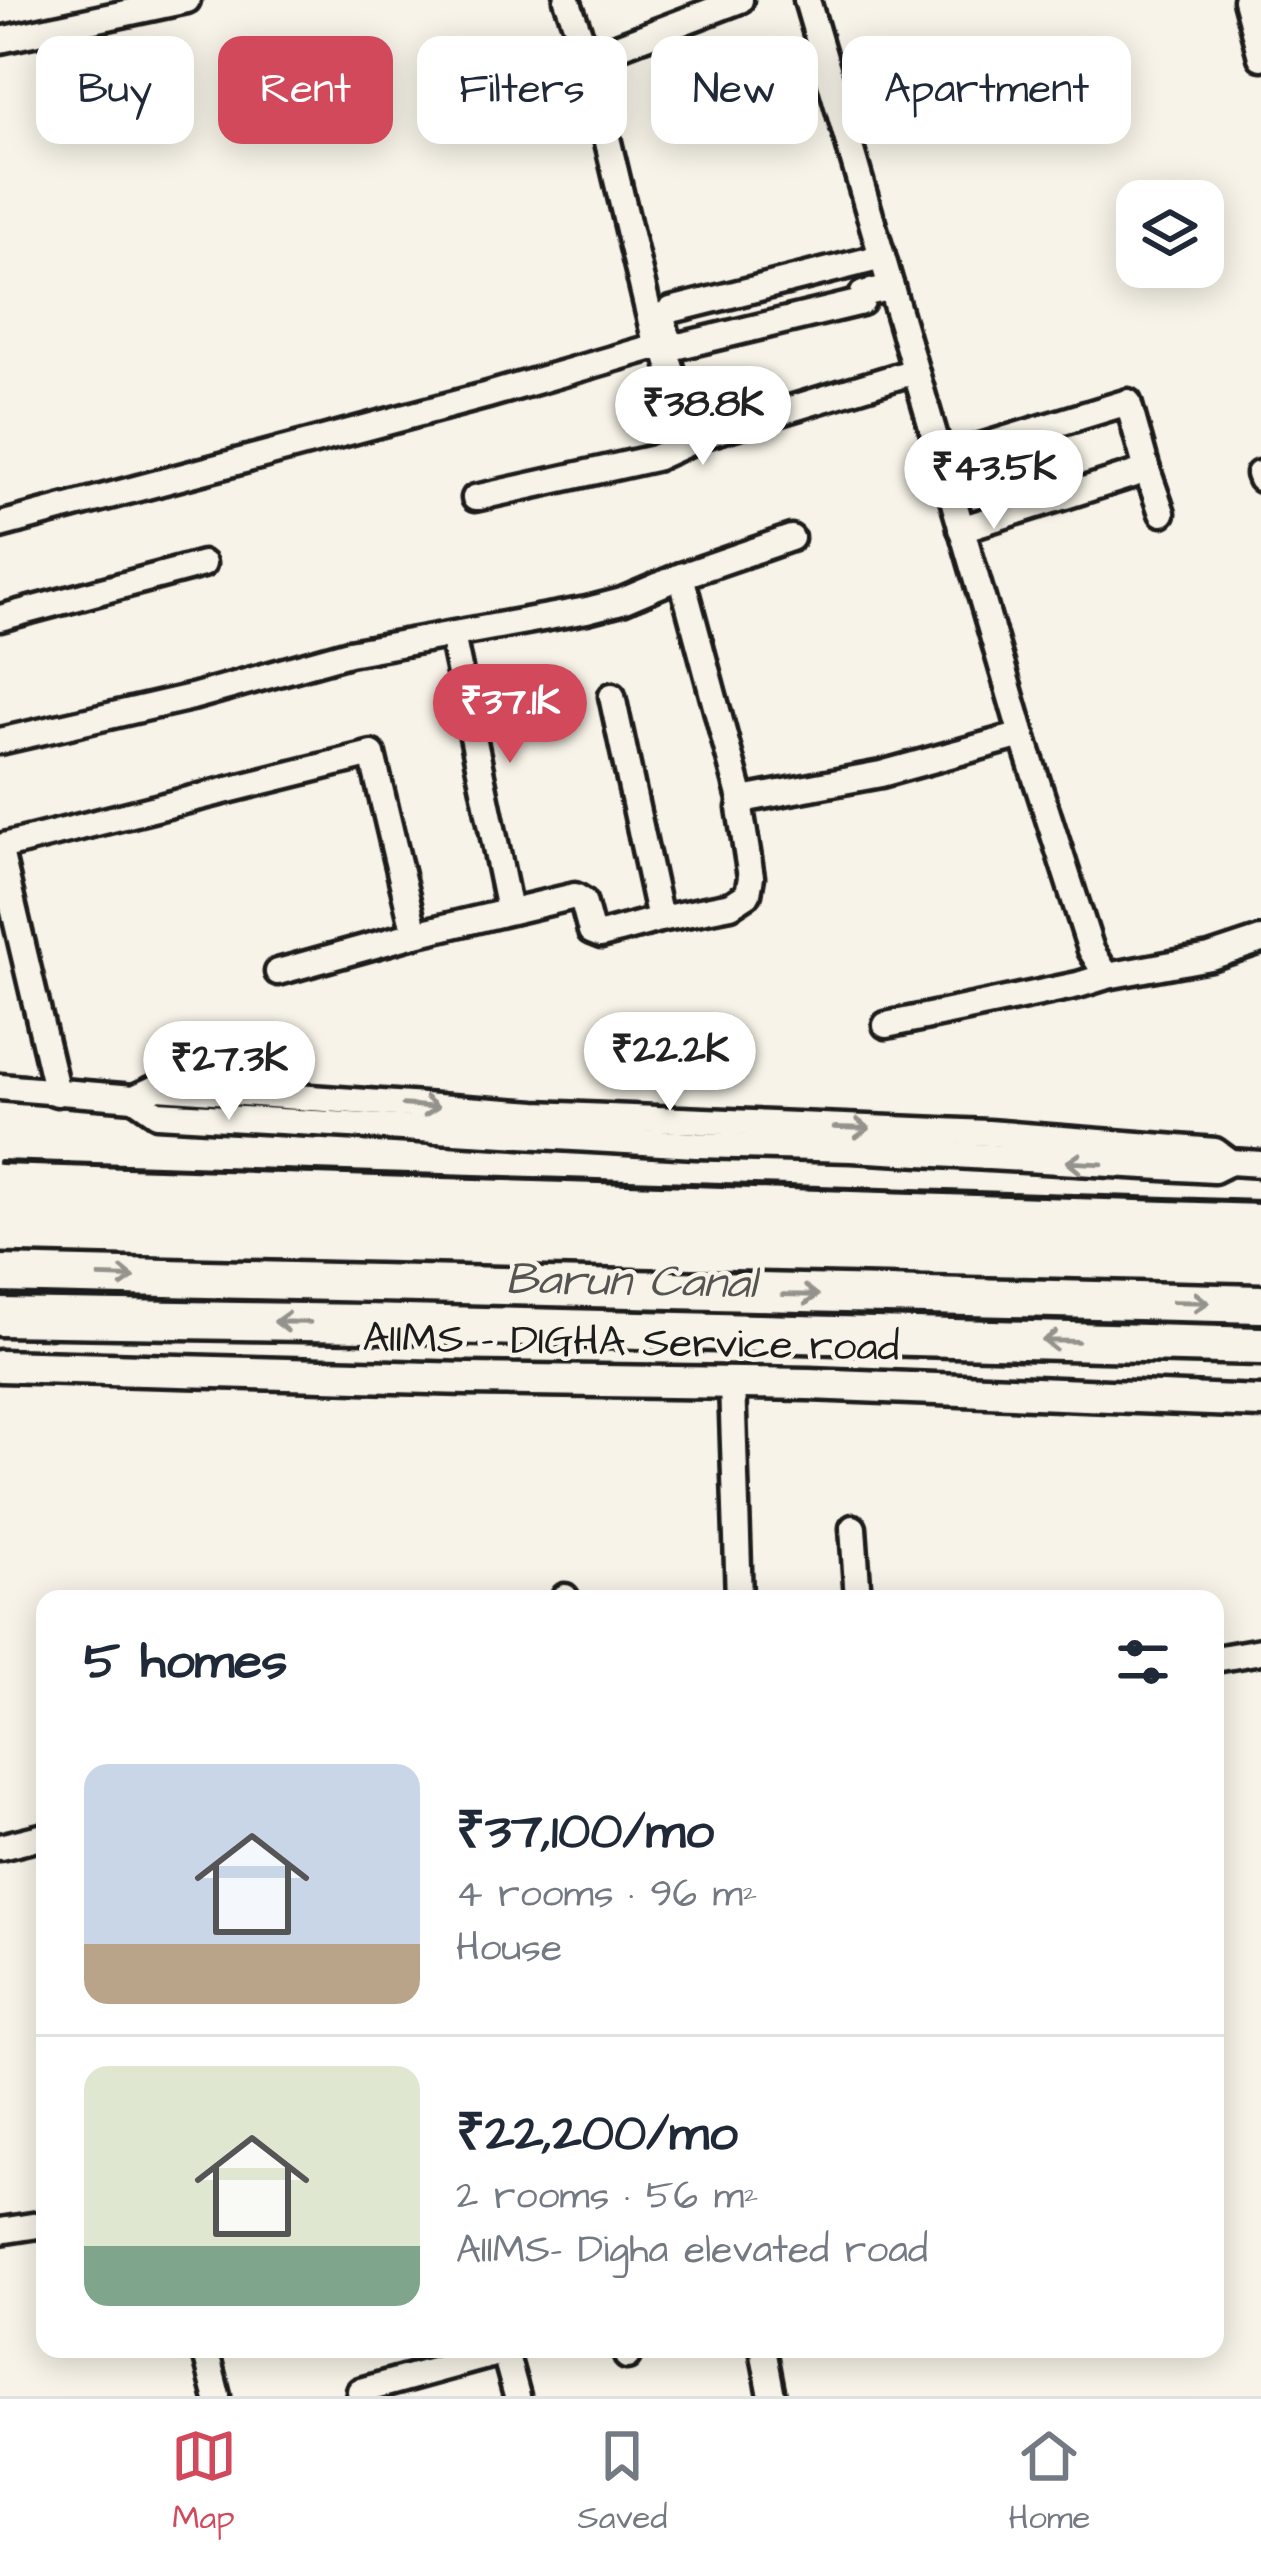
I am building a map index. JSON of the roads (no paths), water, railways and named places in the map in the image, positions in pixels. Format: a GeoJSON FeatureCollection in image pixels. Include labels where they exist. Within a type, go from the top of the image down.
{"type":"FeatureCollection","features":[{"type":"Feature","properties":{"kind":"highway"},"geometry":{"type":"LineString","coordinates":[[0,1274],[1261,1304]]}},
{"type":"Feature","properties":{"kind":"highway"},"geometry":{"type":"LineString","coordinates":[[0,1318],[1261,1346]]}},
{"type":"Feature","properties":{"kind":"main road","name":"AIIMS - DIGHA Service road"},"geometry":{"type":"LineString","coordinates":[[0,1366],[732,1383],[1261,1402]]}},
{"type":"Feature","properties":{"kind":"street"},"geometry":{"type":"LineString","coordinates":[[0,40],[187,0]]}},
{"type":"Feature","properties":{"kind":"street"},"geometry":{"type":"LineString","coordinates":[[567,0],[579,36]]}},
{"type":"Feature","properties":{"kind":"street"},"geometry":{"type":"LineString","coordinates":[[627,43],[740,0]]}},
{"type":"Feature","properties":{"kind":"street"},"geometry":{"type":"LineString","coordinates":[[807,0],[1022,735],[1091,950],[1107,976]]}},
{"type":"Feature","properties":{"kind":"street"},"geometry":{"type":"LineString","coordinates":[[1246,0],[1261,57]]}},
{"type":"Feature","properties":{"kind":"street"},"geometry":{"type":"LineString","coordinates":[[608,144],[657,347]]}},
{"type":"Feature","properties":{"kind":"street"},"geometry":{"type":"LineString","coordinates":[[882,257],[671,310],[662,316],[668,341],[679,346],[862,302],[863,295],[891,287]]}},
{"type":"Feature","properties":{"kind":"street"},"geometry":{"type":"LineString","coordinates":[[0,524],[657,347],[669,358],[693,440]]}},
{"type":"Feature","properties":{"kind":"street"},"geometry":{"type":"LineString","coordinates":[[475,498],[655,458],[693,440],[915,371]]}},
{"type":"Feature","properties":{"kind":"street"},"geometry":{"type":"LineString","coordinates":[[941,459],[1128,402],[1162,513]]}},
{"type":"Feature","properties":{"kind":"street"},"geometry":{"type":"LineString","coordinates":[[961,529],[1147,470]]}},
{"type":"Feature","properties":{"kind":"street"},"geometry":{"type":"LineString","coordinates":[[0,741],[192,697],[331,658],[587,610],[791,538]]}},
{"type":"Feature","properties":{"kind":"street"},"geometry":{"type":"LineString","coordinates":[[0,618],[203,564]]}},
{"type":"Feature","properties":{"kind":"street"},"geometry":{"type":"LineString","coordinates":[[278,972],[509,910],[579,898],[596,936],[731,905],[748,895],[752,877],[742,803],[680,576]]}},
{"type":"Feature","properties":{"kind":"street"},"geometry":{"type":"LineString","coordinates":[[452,635],[509,910]]}},
{"type":"Feature","properties":{"kind":"street"},"geometry":{"type":"LineString","coordinates":[[612,696],[660,919]]}},
{"type":"Feature","properties":{"kind":"street"},"geometry":{"type":"LineString","coordinates":[[742,803],[881,774],[1022,735]]}},
{"type":"Feature","properties":{"kind":"street"},"geometry":{"type":"LineString","coordinates":[[58,1094],[0,849],[372,754],[415,934]]}},
{"type":"Feature","properties":{"kind":"street"},"geometry":{"type":"LineString","coordinates":[[886,1025],[1210,957],[1261,940]]}},
{"type":"Feature","properties":{"kind":"street"},"geometry":{"type":"LineString","coordinates":[[0,1087],[134,1098],[157,1114],[1214,1170],[1230,1162],[1261,1165]]}},
{"type":"Feature","properties":{"kind":"street"},"geometry":{"type":"LineString","coordinates":[[732,1383],[740,1590]]}},
{"type":"Feature","properties":{"kind":"street"},"geometry":{"type":"LineString","coordinates":[[853,1528],[857,1590]]}},
{"type":"Feature","properties":{"kind":"street"},"geometry":{"type":"LineString","coordinates":[[1224,1658],[1261,1651]]}},
{"type":"Feature","properties":{"kind":"street"},"geometry":{"type":"LineString","coordinates":[[0,1847],[36,1838]]}},
{"type":"Feature","properties":{"kind":"street"},"geometry":{"type":"LineString","coordinates":[[0,2231],[36,2225]]}},
{"type":"Feature","properties":{"kind":"street"},"geometry":{"type":"LineString","coordinates":[[208,2358],[217,2396]]}},
{"type":"Feature","properties":{"kind":"street"},"geometry":{"type":"LineString","coordinates":[[360,2390],[475,2358]]}},
{"type":"Feature","properties":{"kind":"street"},"geometry":{"type":"LineString","coordinates":[[506,2358],[517,2396]]}},
{"type":"Feature","properties":{"kind":"street"},"geometry":{"type":"LineString","coordinates":[[765,2358],[772,2396]]}},
{"type":"Feature","properties":{"kind":"railway"},"geometry":{"type":"LineString","coordinates":[[0,1162],[1261,1202]]}},
{"type":"Feature","properties":{"kind":"water label","name":"Barun Canal"},"geometry":{"type":"Point","coordinates":[631,1279]}}]}
